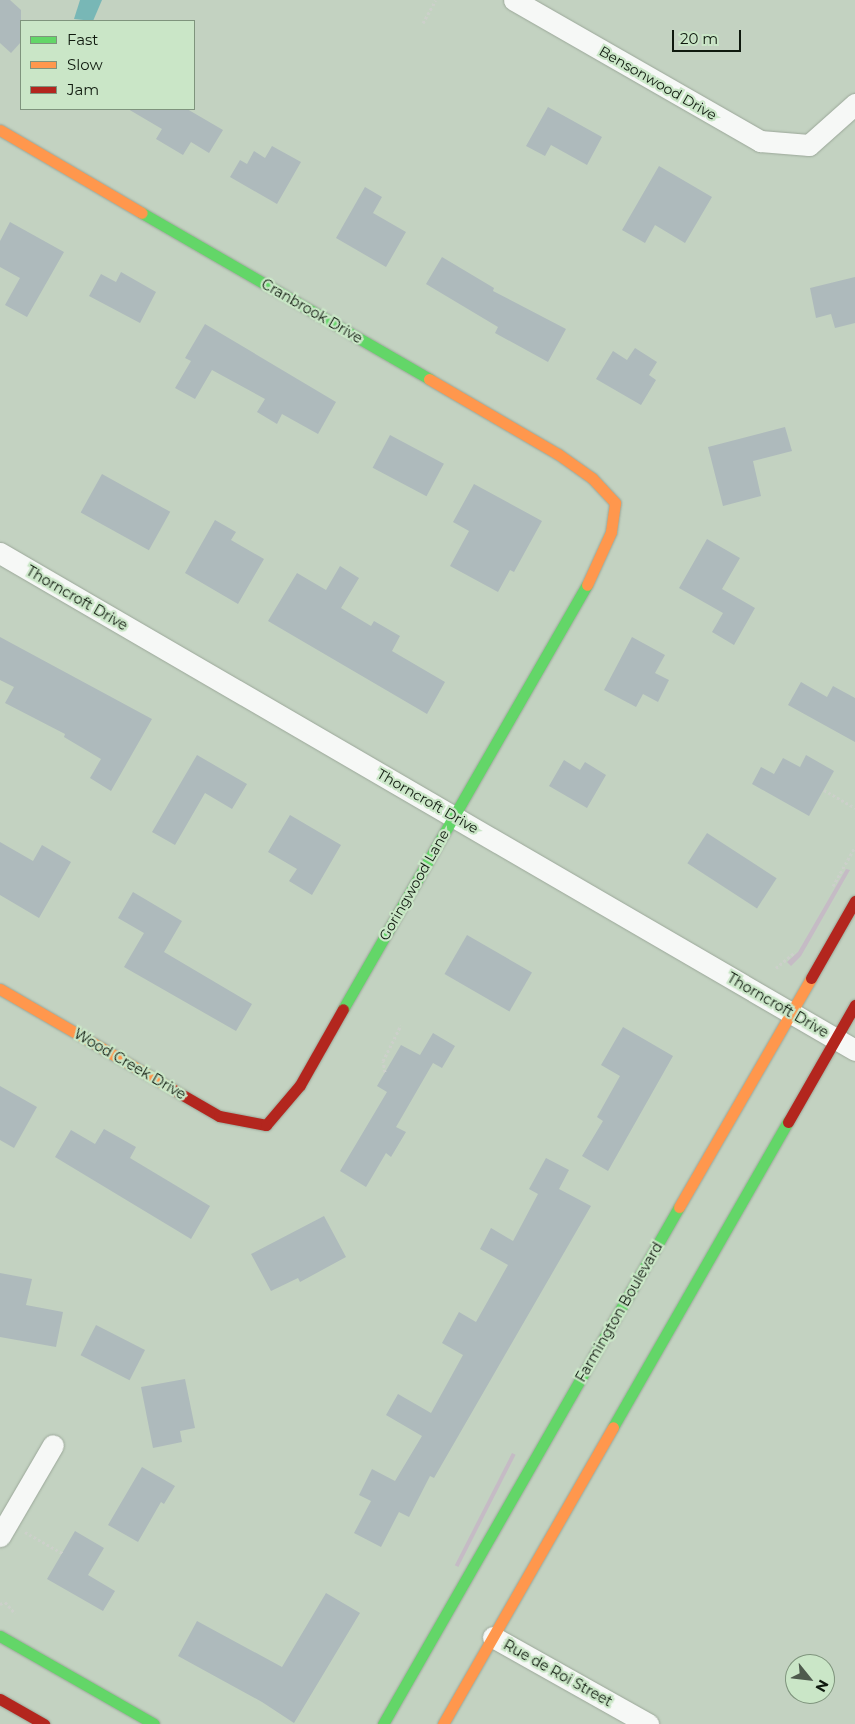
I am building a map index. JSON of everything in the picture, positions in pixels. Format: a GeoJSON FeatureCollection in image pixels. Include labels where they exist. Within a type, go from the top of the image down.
{"type":"FeatureCollection","features":[{"type":"Feature","properties":{"kind":"street","name":"Bensonwood Drive"},"geometry":{"type":"LineString","coordinates":[[514,0],[760,141],[809,145],[855,104]]}},
{"type":"Feature","properties":{"kind":"street","name":"Cranbrook Drive"},"geometry":{"type":"LineString","coordinates":[[0,130],[558,454],[592,478],[616,503]]}},
{"type":"Feature","properties":{"kind":"street","name":"Goringwood Lane"},"geometry":{"type":"LineString","coordinates":[[266,1125],[300,1085],[600,562],[616,503]]}},
{"type":"Feature","properties":{"kind":"street","name":"Thorncroft Drive"},"geometry":{"type":"LineString","coordinates":[[0,553],[855,1050]]}},
{"type":"Feature","properties":{"kind":"street","name":"Farmington Boulevard"},"geometry":{"type":"LineString","coordinates":[[383,1724],[855,901]]}},
{"type":"Feature","properties":{"kind":"street","name":"Wood Creek Drive"},"geometry":{"type":"LineString","coordinates":[[0,989],[219,1116],[266,1125]]}},
{"type":"Feature","properties":{"kind":"street"},"geometry":{"type":"LineString","coordinates":[[443,1724],[855,1005]]}},
{"type":"Feature","properties":{"kind":"street"},"geometry":{"type":"LineString","coordinates":[[0,1536],[53,1445]]}},
{"type":"Feature","properties":{"kind":"street"},"geometry":{"type":"LineString","coordinates":[[0,1636],[154,1724]]}},
{"type":"Feature","properties":{"kind":"street","name":"Rue de Roi Street"},"geometry":{"type":"LineString","coordinates":[[493,1637],[620,1717],[648,1724]]}},
{"type":"Feature","properties":{"kind":"street"},"geometry":{"type":"LineString","coordinates":[[0,1699],[44,1724]]}},
{"type":"Feature","properties":{"kind":"path"},"geometry":{"type":"LineString","coordinates":[[423,23],[436,0]]}},
{"type":"Feature","properties":{"kind":"path"},"geometry":{"type":"LineString","coordinates":[[824,790],[855,808]]}},
{"type":"Feature","properties":{"kind":"path"},"geometry":{"type":"LineString","coordinates":[[385,1072],[382,1066],[386,1052],[401,1025]]}},
{"type":"Feature","properties":{"kind":"path"},"geometry":{"type":"LineString","coordinates":[[23,1531],[62,1553]]}},
{"type":"Feature","properties":{"kind":"shaded area"},"geometry":{"type":"Polygon","coordinates":[[[846,869],[850,870],[801,956],[791,966],[787,962],[798,952],[846,869]]]}},
{"type":"Feature","properties":{"kind":"shaded area"},"geometry":{"type":"Polygon","coordinates":[[[512,1453],[516,1455],[458,1567],[455,1565],[512,1453]]]}},
{"type":"Feature","properties":{"kind":"water"},"geometry":{"type":"Polygon","coordinates":[[[80,0],[102,0],[93,20],[74,19],[80,0]]]}},
{"type":"Feature","properties":{"kind":"building"},"geometry":{"type":"Polygon","coordinates":[[[0,0],[10,0],[21,10],[20,43],[11,53],[0,43],[0,0]]]}},
{"type":"Feature","properties":{"kind":"building"},"geometry":{"type":"Polygon","coordinates":[[[548,107],[602,137],[587,165],[551,145],[545,156],[526,146],[548,107]]]}},
{"type":"Feature","properties":{"kind":"building"},"geometry":{"type":"Polygon","coordinates":[[[130,110],[189,110],[223,130],[209,153],[191,142],[183,155],[156,139],[162,129],[130,110]]]}},
{"type":"Feature","properties":{"kind":"building"},"geometry":{"type":"Polygon","coordinates":[[[272,146],[301,162],[277,204],[230,177],[240,160],[247,164],[254,151],[265,158],[272,146]]]}},
{"type":"Feature","properties":{"kind":"building"},"geometry":{"type":"Polygon","coordinates":[[[659,166],[712,197],[685,243],[655,225],[645,243],[622,230],[659,166]]]}},
{"type":"Feature","properties":{"kind":"building"},"geometry":{"type":"Polygon","coordinates":[[[365,187],[382,197],[373,213],[406,232],[386,267],[336,238],[365,187]]]}},
{"type":"Feature","properties":{"kind":"building"},"geometry":{"type":"Polygon","coordinates":[[[10,222],[64,252],[27,317],[5,305],[20,278],[0,267],[0,241],[10,222]]]}},
{"type":"Feature","properties":{"kind":"building"},"geometry":{"type":"Polygon","coordinates":[[[442,257],[494,288],[493,291],[566,329],[548,362],[495,333],[498,327],[426,284],[442,257]]]}},
{"type":"Feature","properties":{"kind":"building"},"geometry":{"type":"Polygon","coordinates":[[[121,272],[156,292],[140,323],[89,296],[101,274],[116,282],[121,272]]]}},
{"type":"Feature","properties":{"kind":"building"},"geometry":{"type":"Polygon","coordinates":[[[855,277],[855,323],[835,328],[831,314],[816,318],[810,288],[855,277]]]}},
{"type":"Feature","properties":{"kind":"building"},"geometry":{"type":"Polygon","coordinates":[[[205,324],[336,402],[318,434],[282,414],[277,424],[257,412],[265,399],[212,370],[195,399],[175,388],[191,361],[185,358],[205,324]]]}},
{"type":"Feature","properties":{"kind":"building"},"geometry":{"type":"Polygon","coordinates":[[[635,348],[657,362],[649,375],[656,380],[641,405],[596,379],[613,351],[627,360],[635,348]]]}},
{"type":"Feature","properties":{"kind":"building"},"geometry":{"type":"Polygon","coordinates":[[[785,427],[792,451],[753,461],[761,496],[723,506],[708,447],[785,427]]]}},
{"type":"Feature","properties":{"kind":"building"},"geometry":{"type":"Polygon","coordinates":[[[390,435],[444,464],[426,496],[373,468],[390,435]]]}},
{"type":"Feature","properties":{"kind":"building"},"geometry":{"type":"Polygon","coordinates":[[[102,474],[170,512],[149,550],[81,512],[102,474]]]}},
{"type":"Feature","properties":{"kind":"building"},"geometry":{"type":"Polygon","coordinates":[[[474,484],[542,521],[514,572],[510,570],[498,592],[450,566],[469,531],[453,522],[474,484]]]}},
{"type":"Feature","properties":{"kind":"building"},"geometry":{"type":"Polygon","coordinates":[[[215,520],[236,532],[231,540],[264,559],[238,604],[185,573],[215,520]]]}},
{"type":"Feature","properties":{"kind":"building"},"geometry":{"type":"Polygon","coordinates":[[[707,539],[740,558],[722,589],[755,608],[734,645],[712,632],[723,613],[679,588],[707,539]]]}},
{"type":"Feature","properties":{"kind":"building"},"geometry":{"type":"Polygon","coordinates":[[[340,566],[359,578],[341,608],[371,626],[374,621],[400,636],[392,651],[445,682],[427,714],[268,621],[297,573],[326,590],[340,566]]]}},
{"type":"Feature","properties":{"kind":"building"},"geometry":{"type":"Polygon","coordinates":[[[0,637],[152,719],[111,791],[90,778],[101,759],[64,737],[65,734],[5,703],[14,687],[0,680],[0,637]]]}},
{"type":"Feature","properties":{"kind":"building"},"geometry":{"type":"Polygon","coordinates":[[[632,637],[665,655],[655,673],[669,680],[658,702],[643,694],[636,707],[604,690],[632,637]]]}},
{"type":"Feature","properties":{"kind":"building"},"geometry":{"type":"Polygon","coordinates":[[[801,682],[827,697],[833,686],[855,698],[855,742],[788,705],[801,682]]]}},
{"type":"Feature","properties":{"kind":"building"},"geometry":{"type":"Polygon","coordinates":[[[197,755],[247,784],[232,809],[205,793],[175,845],[152,832],[197,755]]]}},
{"type":"Feature","properties":{"kind":"building"},"geometry":{"type":"Polygon","coordinates":[[[806,755],[834,771],[809,816],[752,784],[761,767],[774,774],[783,758],[800,767],[806,755]]]}},
{"type":"Feature","properties":{"kind":"building"},"geometry":{"type":"Polygon","coordinates":[[[564,760],[580,770],[585,762],[606,775],[587,808],[549,786],[564,760]]]}},
{"type":"Feature","properties":{"kind":"building"},"geometry":{"type":"Polygon","coordinates":[[[290,815],[341,845],[312,895],[289,881],[297,869],[268,852],[290,815]]]}},
{"type":"Feature","properties":{"kind":"building"},"geometry":{"type":"Polygon","coordinates":[[[707,833],[777,878],[757,908],[687,863],[707,833]]]}},
{"type":"Feature","properties":{"kind":"building"},"geometry":{"type":"Polygon","coordinates":[[[0,842],[33,861],[42,845],[71,862],[39,918],[0,895],[0,842]]]}},
{"type":"Feature","properties":{"kind":"building"},"geometry":{"type":"Polygon","coordinates":[[[133,892],[182,921],[164,952],[252,1004],[236,1031],[124,967],[144,933],[118,918],[133,892]]]}},
{"type":"Feature","properties":{"kind":"building"},"geometry":{"type":"Polygon","coordinates":[[[467,935],[532,972],[509,1011],[444,974],[467,935]]]}},
{"type":"Feature","properties":{"kind":"building"},"geometry":{"type":"Polygon","coordinates":[[[623,1027],[673,1056],[608,1171],[582,1156],[603,1121],[597,1117],[620,1076],[601,1065],[623,1027]]]}},
{"type":"Feature","properties":{"kind":"building"},"geometry":{"type":"Polygon","coordinates":[[[433,1033],[455,1046],[442,1068],[433,1063],[396,1127],[406,1132],[391,1157],[386,1153],[366,1187],[340,1171],[387,1092],[377,1086],[401,1045],[420,1055],[433,1033]]]}},
{"type":"Feature","properties":{"kind":"building"},"geometry":{"type":"Polygon","coordinates":[[[0,1086],[37,1107],[14,1148],[0,1140],[0,1086]]]}},
{"type":"Feature","properties":{"kind":"building"},"geometry":{"type":"Polygon","coordinates":[[[104,1129],[136,1147],[130,1158],[210,1206],[191,1239],[55,1157],[71,1130],[95,1144],[104,1129]]]}},
{"type":"Feature","properties":{"kind":"building"},"geometry":{"type":"Polygon","coordinates":[[[546,1158],[569,1170],[559,1189],[591,1206],[434,1478],[430,1476],[409,1517],[399,1512],[381,1547],[354,1533],[371,1501],[359,1495],[372,1469],[395,1481],[422,1436],[386,1415],[398,1394],[431,1413],[463,1355],[442,1343],[459,1312],[476,1322],[508,1265],[480,1249],[491,1228],[513,1241],[538,1194],[529,1189],[546,1158]]]}},
{"type":"Feature","properties":{"kind":"building"},"geometry":{"type":"Polygon","coordinates":[[[324,1216],[346,1257],[300,1282],[298,1278],[271,1291],[251,1254],[324,1216]]]}},
{"type":"Feature","properties":{"kind":"building"},"geometry":{"type":"Polygon","coordinates":[[[0,1273],[32,1279],[26,1305],[63,1312],[56,1347],[0,1337],[0,1273]]]}},
{"type":"Feature","properties":{"kind":"building"},"geometry":{"type":"Polygon","coordinates":[[[96,1325],[145,1350],[130,1380],[81,1355],[96,1325]]]}},
{"type":"Feature","properties":{"kind":"building"},"geometry":{"type":"Polygon","coordinates":[[[185,1379],[195,1428],[180,1431],[182,1442],[153,1448],[141,1387],[185,1379]]]}},
{"type":"Feature","properties":{"kind":"building"},"geometry":{"type":"Polygon","coordinates":[[[142,1467],[175,1486],[164,1504],[161,1502],[138,1542],[108,1525],[142,1467]]]}},
{"type":"Feature","properties":{"kind":"building"},"geometry":{"type":"Polygon","coordinates":[[[75,1531],[104,1548],[88,1575],[115,1591],[103,1611],[47,1579],[75,1531]]]}},
{"type":"Feature","properties":{"kind":"building"},"geometry":{"type":"Polygon","coordinates":[[[326,1593],[360,1613],[294,1723],[262,1702],[178,1656],[197,1621],[282,1667],[326,1593]]]}},
{"type":"Feature","properties":{"kind":"traffic: fast"},"geometry":{"type":"LineString","coordinates":[[142,213],[429,379]]}},
{"type":"Feature","properties":{"kind":"traffic: fast"},"geometry":{"type":"LineString","coordinates":[[343,1009],[587,585]]}},
{"type":"Feature","properties":{"kind":"traffic: fast"},"geometry":{"type":"LineString","coordinates":[[613,1427],[788,1122]]}},
{"type":"Feature","properties":{"kind":"traffic: fast"},"geometry":{"type":"LineString","coordinates":[[383,1724],[679,1207]]}},
{"type":"Feature","properties":{"kind":"traffic: fast"},"geometry":{"type":"LineString","coordinates":[[0,1636],[154,1724]]}},
{"type":"Feature","properties":{"kind":"traffic: slow"},"geometry":{"type":"LineString","coordinates":[[0,130],[142,213]]}},
{"type":"Feature","properties":{"kind":"traffic: slow"},"geometry":{"type":"LineString","coordinates":[[429,379],[558,454],[592,478],[615,503],[611,532],[587,585]]}},
{"type":"Feature","properties":{"kind":"traffic: slow"},"geometry":{"type":"LineString","coordinates":[[679,1207],[811,978]]}},
{"type":"Feature","properties":{"kind":"traffic: slow"},"geometry":{"type":"LineString","coordinates":[[0,989],[174,1090]]}},
{"type":"Feature","properties":{"kind":"traffic: slow"},"geometry":{"type":"LineString","coordinates":[[443,1724],[613,1427]]}},
{"type":"Feature","properties":{"kind":"traffic: jam"},"geometry":{"type":"LineString","coordinates":[[811,978],[855,901]]}},
{"type":"Feature","properties":{"kind":"traffic: jam"},"geometry":{"type":"LineString","coordinates":[[788,1122],[855,1005]]}},
{"type":"Feature","properties":{"kind":"traffic: jam"},"geometry":{"type":"LineString","coordinates":[[174,1090],[219,1116],[266,1125],[300,1085],[343,1009]]}},
{"type":"Feature","properties":{"kind":"traffic: jam"},"geometry":{"type":"LineString","coordinates":[[0,1699],[44,1724]]}}]}
